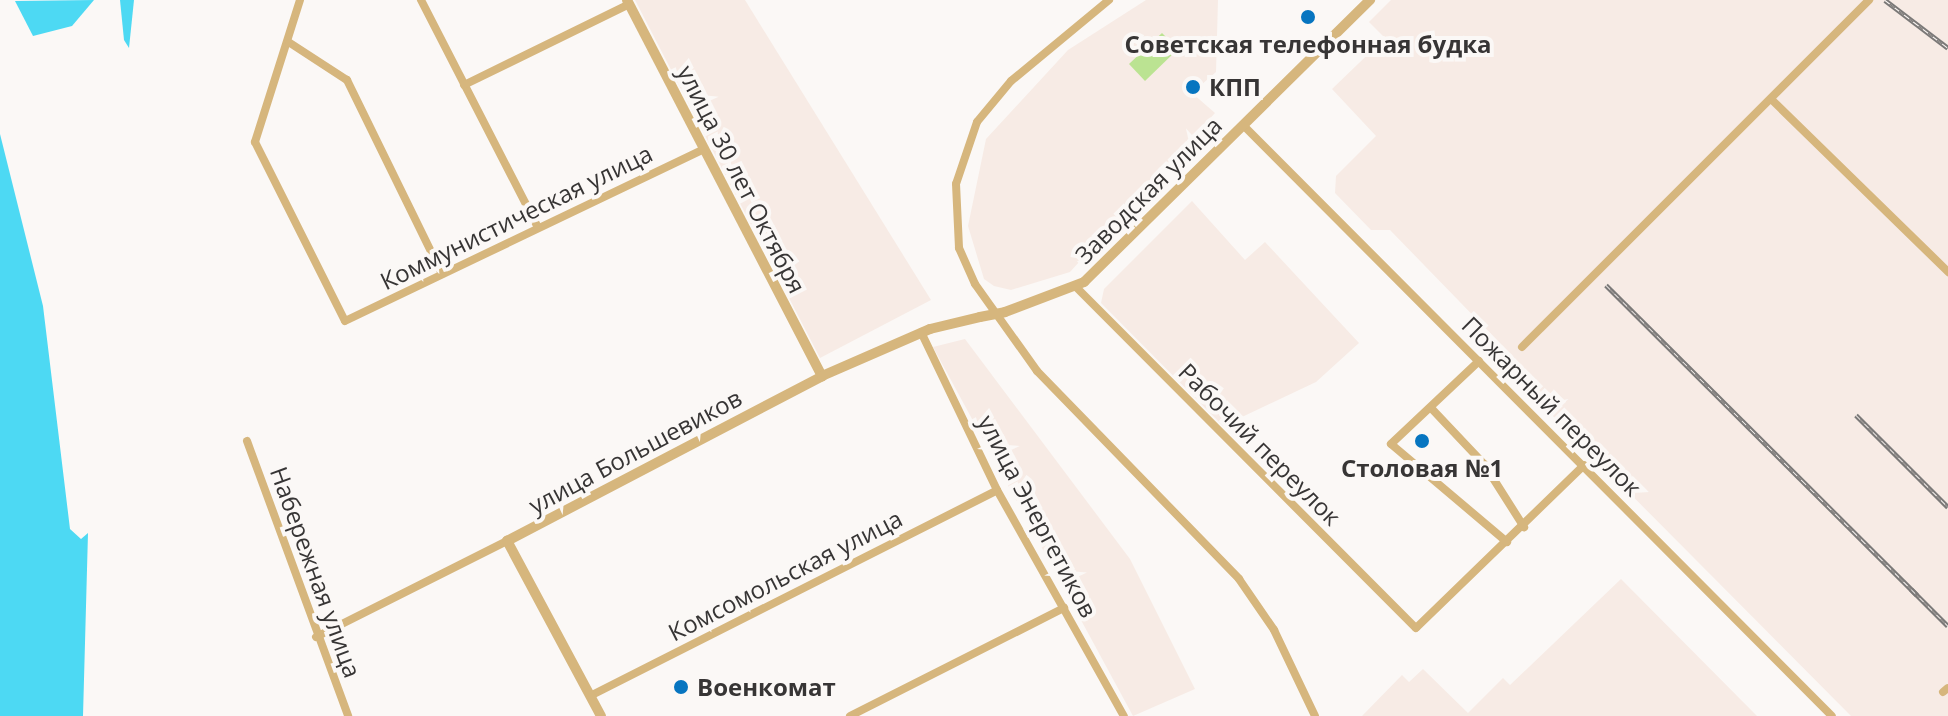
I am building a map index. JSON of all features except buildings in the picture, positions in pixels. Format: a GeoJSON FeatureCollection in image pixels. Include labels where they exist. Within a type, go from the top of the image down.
{"type":"FeatureCollection","features":[{"type":"Feature","properties":{"kind":"street"},"geometry":{"type":"LineString","coordinates":[[300,0],[290,43],[347,80],[442,274]]}},
{"type":"Feature","properties":{"kind":"street"},"geometry":{"type":"LineString","coordinates":[[421,0],[538,228]]}},
{"type":"Feature","properties":{"kind":"street"},"geometry":{"type":"LineString","coordinates":[[1109,0],[1011,81],[977,122],[956,184],[959,248],[975,284],[1037,371],[1239,579],[1285,651],[1315,716]]}},
{"type":"Feature","properties":{"kind":"street","name":"Заводская улица"},"geometry":{"type":"LineString","coordinates":[[980,317],[1077,288],[1370,0]]}},
{"type":"Feature","properties":{"kind":"street"},"geometry":{"type":"LineString","coordinates":[[1522,347],[1869,0]]}},
{"type":"Feature","properties":{"kind":"street"},"geometry":{"type":"LineString","coordinates":[[464,85],[628,2]]}},
{"type":"Feature","properties":{"kind":"street","name":"улица 30 лет Октября"},"geometry":{"type":"LineString","coordinates":[[628,2],[822,376]]}},
{"type":"Feature","properties":{"kind":"street","name":"Коммунистическая улица"},"geometry":{"type":"LineString","coordinates":[[290,43],[255,142],[345,321],[704,149]]}},
{"type":"Feature","properties":{"kind":"street"},"geometry":{"type":"LineString","coordinates":[[1771,99],[1948,272]]}},
{"type":"Feature","properties":{"kind":"street","name":"Пожарный переулок"},"geometry":{"type":"LineString","coordinates":[[1243,125],[1832,716]]}},
{"type":"Feature","properties":{"kind":"street","name":"Рабочий переулок"},"geometry":{"type":"LineString","coordinates":[[1077,288],[1416,628],[1507,542]]}},
{"type":"Feature","properties":{"kind":"street","name":"улица Большевиков"},"geometry":{"type":"LineString","coordinates":[[316,637],[822,376],[921,332],[980,317]]}},
{"type":"Feature","properties":{"kind":"street","name":"улица Энергетиков"},"geometry":{"type":"LineString","coordinates":[[921,332],[997,490],[1124,716]]}},
{"type":"Feature","properties":{"kind":"street"},"geometry":{"type":"LineString","coordinates":[[1479,361],[1432,409],[1391,444],[1507,542],[1584,465]]}},
{"type":"Feature","properties":{"kind":"street"},"geometry":{"type":"LineString","coordinates":[[1432,409],[1484,464],[1524,527]]}},
{"type":"Feature","properties":{"kind":"street","name":"Набережная улица"},"geometry":{"type":"LineString","coordinates":[[247,441],[316,637],[348,716]]}},
{"type":"Feature","properties":{"kind":"street","name":"Комсомольская улица"},"geometry":{"type":"LineString","coordinates":[[590,696],[997,490]]}},
{"type":"Feature","properties":{"kind":"street"},"geometry":{"type":"LineString","coordinates":[[507,541],[601,716]]}},
{"type":"Feature","properties":{"kind":"street"},"geometry":{"type":"LineString","coordinates":[[850,716],[1064,608]]}},
{"type":"Feature","properties":{"kind":"shaded area"},"geometry":{"type":"Polygon","coordinates":[[[635,0],[745,0],[931,300],[820,358],[635,0]]]}},
{"type":"Feature","properties":{"kind":"shaded area"},"geometry":{"type":"Polygon","coordinates":[[[1146,0],[1218,0],[1216,72],[1192,93],[1215,113],[1070,272],[1011,290],[994,286],[984,279],[968,226],[986,139],[1068,50],[1146,0]]]}},
{"type":"Feature","properties":{"kind":"shaded area"},"geometry":{"type":"Polygon","coordinates":[[[1391,0],[1948,0],[1948,716],[1851,716],[1532,395],[1529,373],[1390,230],[1371,230],[1335,193],[1336,176],[1376,136],[1332,89],[1385,38],[1369,22],[1391,0]]]}},
{"type":"Feature","properties":{"kind":"shaded area"},"geometry":{"type":"Polygon","coordinates":[[[1192,201],[1245,260],[1265,242],[1359,343],[1316,382],[1223,426],[1101,303],[1104,289],[1192,201]]]}},
{"type":"Feature","properties":{"kind":"shaded area"},"geometry":{"type":"Polygon","coordinates":[[[965,339],[1130,559],[1195,689],[1133,716],[933,347],[965,339]]]}},
{"type":"Feature","properties":{"kind":"shaded area"},"geometry":{"type":"Polygon","coordinates":[[[1621,579],[1757,716],[1362,716],[1402,675],[1409,682],[1423,669],[1468,713],[1503,678],[1510,685],[1621,579]]]}},
{"type":"Feature","properties":{"kind":"green space"},"geometry":{"type":"Polygon","coordinates":[[[1162,33],[1178,49],[1145,81],[1129,64],[1162,33]]]}},
{"type":"Feature","properties":{"kind":"water"},"geometry":{"type":"Polygon","coordinates":[[[94,0],[72,26],[33,36],[15,1],[94,0]]]}},
{"type":"Feature","properties":{"kind":"water"},"geometry":{"type":"Polygon","coordinates":[[[120,0],[134,0],[129,48],[124,40],[120,0]]]}},
{"type":"Feature","properties":{"kind":"water"},"geometry":{"type":"Polygon","coordinates":[[[0,134],[43,306],[70,529],[81,539],[88,533],[83,716],[0,716],[0,134]]]}},
{"type":"Feature","properties":{"kind":"railway"},"geometry":{"type":"LineString","coordinates":[[1885,0],[1948,48]]}},
{"type":"Feature","properties":{"kind":"railway"},"geometry":{"type":"LineString","coordinates":[[1606,285],[1917,595]]}},
{"type":"Feature","properties":{"kind":"railway"},"geometry":{"type":"LineString","coordinates":[[1856,415],[1948,507]]}},
{"type":"Feature","properties":{"kind":"railway"},"geometry":{"type":"LineString","coordinates":[[1911,589],[1948,626]]}},
{"type":"Feature","properties":{"kind":"place","name":"Советская телефонная будка"},"geometry":{"type":"Point","coordinates":[1308,17]}},
{"type":"Feature","properties":{"kind":"place","name":"КПП"},"geometry":{"type":"Point","coordinates":[1193,87]}},
{"type":"Feature","properties":{"kind":"place","name":"Столовая №1"},"geometry":{"type":"Point","coordinates":[1422,441]}},
{"type":"Feature","properties":{"kind":"place","name":"Военкомат"},"geometry":{"type":"Point","coordinates":[681,687]}}]}
